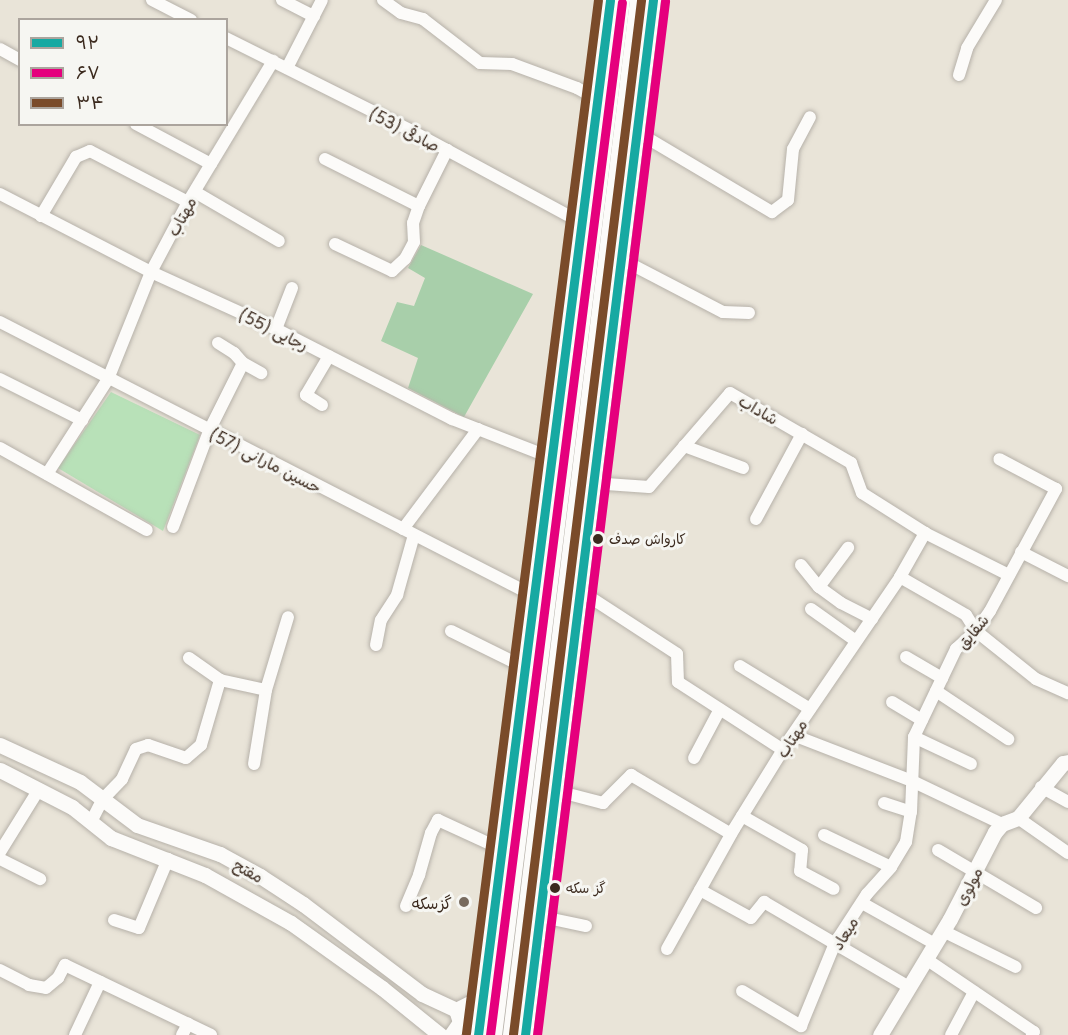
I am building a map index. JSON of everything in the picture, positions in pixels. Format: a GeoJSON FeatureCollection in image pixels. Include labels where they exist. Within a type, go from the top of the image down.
{"type":"FeatureCollection","features":[{"type":"Feature","properties":{"kind":"highway"},"geometry":{"type":"LineString","coordinates":[[492,1035],[620,0]]}},
{"type":"Feature","properties":{"kind":"highway"},"geometry":{"type":"LineString","coordinates":[[513,1035],[640,0]]}},
{"type":"Feature","properties":{"kind":"main road"},"geometry":{"type":"LineString","coordinates":[[478,1035],[610,0]]}},
{"type":"Feature","properties":{"kind":"main road"},"geometry":{"type":"LineString","coordinates":[[525,1035],[553,790],[653,0]]}},
{"type":"Feature","properties":{"kind":"street"},"geometry":{"type":"LineString","coordinates":[[152,0],[187,18]]}},
{"type":"Feature","properties":{"kind":"street"},"geometry":{"type":"LineString","coordinates":[[282,0],[314,16]]}},
{"type":"Feature","properties":{"kind":"street"},"geometry":{"type":"LineString","coordinates":[[287,68],[322,0]]}},
{"type":"Feature","properties":{"kind":"street"},"geometry":{"type":"LineString","coordinates":[[383,0],[402,13],[423,19],[480,63],[512,64],[577,88],[597,99]]}},
{"type":"Feature","properties":{"kind":"street"},"geometry":{"type":"LineString","coordinates":[[959,75],[967,48],[996,0]]}},
{"type":"Feature","properties":{"kind":"street","name":"صادقی (53)"},"geometry":{"type":"LineString","coordinates":[[228,39],[447,150],[582,223]]}},
{"type":"Feature","properties":{"kind":"street"},"geometry":{"type":"LineString","coordinates":[[0,49],[18,59]]}},
{"type":"Feature","properties":{"kind":"street","name":"مهتاب"},"geometry":{"type":"LineString","coordinates":[[47,474],[108,379],[151,272],[191,197],[273,61]]}},
{"type":"Feature","properties":{"kind":"street"},"geometry":{"type":"LineString","coordinates":[[637,132],[772,212],[788,200],[793,149],[810,117]]}},
{"type":"Feature","properties":{"kind":"street"},"geometry":{"type":"LineString","coordinates":[[140,126],[211,164]]}},
{"type":"Feature","properties":{"kind":"street"},"geometry":{"type":"LineString","coordinates":[[335,244],[392,271],[405,258],[414,242],[413,224],[419,206],[447,150]]}},
{"type":"Feature","properties":{"kind":"street"},"geometry":{"type":"LineString","coordinates":[[40,216],[76,157],[90,151],[191,197],[279,241]]}},
{"type":"Feature","properties":{"kind":"street"},"geometry":{"type":"LineString","coordinates":[[325,159],[419,206]]}},
{"type":"Feature","properties":{"kind":"street","name":"رجایی (55)"},"geometry":{"type":"LineString","coordinates":[[0,194],[151,272],[276,329],[452,419],[552,458]]}},
{"type":"Feature","properties":{"kind":"street"},"geometry":{"type":"LineString","coordinates":[[621,259],[723,312],[749,313]]}},
{"type":"Feature","properties":{"kind":"street"},"geometry":{"type":"LineString","coordinates":[[276,329],[292,288]]}},
{"type":"Feature","properties":{"kind":"street","name":"حسین مارانی (57)"},"geometry":{"type":"LineString","coordinates":[[0,322],[534,596]]}},
{"type":"Feature","properties":{"kind":"street"},"geometry":{"type":"LineString","coordinates":[[218,343],[234,353],[243,363],[261,373]]}},
{"type":"Feature","properties":{"kind":"street"},"geometry":{"type":"LineString","coordinates":[[322,405],[306,395],[329,356]]}},
{"type":"Feature","properties":{"kind":"street"},"geometry":{"type":"LineString","coordinates":[[173,527],[209,430],[243,363]]}},
{"type":"Feature","properties":{"kind":"street"},"geometry":{"type":"LineString","coordinates":[[0,379],[82,420]]}},
{"type":"Feature","properties":{"kind":"street","name":"شاداب"},"geometry":{"type":"LineString","coordinates":[[592,483],[649,487],[730,393],[851,463],[862,493],[925,532],[1009,575]]}},
{"type":"Feature","properties":{"kind":"street"},"geometry":{"type":"LineString","coordinates":[[376,645],[381,620],[397,595],[408,532],[478,429]]}},
{"type":"Feature","properties":{"kind":"street"},"geometry":{"type":"LineString","coordinates":[[756,519],[802,434]]}},
{"type":"Feature","properties":{"kind":"street"},"geometry":{"type":"LineString","coordinates":[[684,446],[743,468]]}},
{"type":"Feature","properties":{"kind":"street"},"geometry":{"type":"LineString","coordinates":[[0,448],[147,530]]}},
{"type":"Feature","properties":{"kind":"street","name":"شقایق"},"geometry":{"type":"LineString","coordinates":[[912,781],[914,737],[956,649],[976,631],[1056,489],[999,459]]}},
{"type":"Feature","properties":{"kind":"street","name":"مهتاب"},"geometry":{"type":"LineString","coordinates":[[667,950],[742,816],[783,750],[900,576],[925,532]]}},
{"type":"Feature","properties":{"kind":"street"},"geometry":{"type":"LineString","coordinates":[[819,587],[848,548]]}},
{"type":"Feature","properties":{"kind":"street"},"geometry":{"type":"LineString","coordinates":[[1021,552],[1068,576]]}},
{"type":"Feature","properties":{"kind":"street"},"geometry":{"type":"LineString","coordinates":[[801,565],[819,587],[842,603],[872,619]]}},
{"type":"Feature","properties":{"kind":"street"},"geometry":{"type":"LineString","coordinates":[[900,576],[966,615],[976,631],[1036,679],[1068,693]]}},
{"type":"Feature","properties":{"kind":"street"},"geometry":{"type":"LineString","coordinates":[[579,590],[677,654],[678,682],[783,750]]}},
{"type":"Feature","properties":{"kind":"street"},"geometry":{"type":"LineString","coordinates":[[811,609],[856,641]]}},
{"type":"Feature","properties":{"kind":"street"},"geometry":{"type":"LineString","coordinates":[[254,764],[266,690],[288,616]]}},
{"type":"Feature","properties":{"kind":"street"},"geometry":{"type":"LineString","coordinates":[[451,631],[524,666]]}},
{"type":"Feature","properties":{"kind":"street"},"geometry":{"type":"LineString","coordinates":[[906,657],[942,678]]}},
{"type":"Feature","properties":{"kind":"street"},"geometry":{"type":"LineString","coordinates":[[189,658],[220,680],[266,690]]}},
{"type":"Feature","properties":{"kind":"street"},"geometry":{"type":"LineString","coordinates":[[740,666],[810,709]]}},
{"type":"Feature","properties":{"kind":"street"},"geometry":{"type":"LineString","coordinates":[[91,822],[102,800],[122,779],[136,749],[148,745],[186,758],[201,745],[220,680]]}},
{"type":"Feature","properties":{"kind":"street"},"geometry":{"type":"LineString","coordinates":[[936,691],[1008,739]]}},
{"type":"Feature","properties":{"kind":"street"},"geometry":{"type":"LineString","coordinates":[[892,702],[922,720]]}},
{"type":"Feature","properties":{"kind":"street"},"geometry":{"type":"LineString","coordinates":[[694,758],[720,709]]}},
{"type":"Feature","properties":{"kind":"street"},"geometry":{"type":"LineString","coordinates":[[793,735],[912,781],[1002,824],[1018,818],[1066,758]]}},
{"type":"Feature","properties":{"kind":"street"},"geometry":{"type":"LineString","coordinates":[[914,737],[971,764]]}},
{"type":"Feature","properties":{"kind":"street","name":"مفتح"},"geometry":{"type":"LineString","coordinates":[[0,745],[80,782],[136,825],[220,854],[260,876],[303,904],[422,994],[456,1010]]}},
{"type":"Feature","properties":{"kind":"street","name":"مفتح"},"geometry":{"type":"LineString","coordinates":[[0,770],[72,807],[111,838],[205,875],[291,923],[382,988],[440,1035]]}},
{"type":"Feature","properties":{"kind":"street"},"geometry":{"type":"LineString","coordinates":[[553,790],[603,803],[631,775],[731,834]]}},
{"type":"Feature","properties":{"kind":"street","name":"میعاد"},"geometry":{"type":"LineString","coordinates":[[742,991],[801,1026],[835,943],[862,903],[891,867],[906,842],[911,813],[912,781]]}},
{"type":"Feature","properties":{"kind":"street"},"geometry":{"type":"LineString","coordinates":[[1041,787],[1068,802]]}},
{"type":"Feature","properties":{"kind":"street"},"geometry":{"type":"LineString","coordinates":[[0,852],[39,789]]}},
{"type":"Feature","properties":{"kind":"street"},"geometry":{"type":"LineString","coordinates":[[884,803],[911,813]]}},
{"type":"Feature","properties":{"kind":"street"},"geometry":{"type":"LineString","coordinates":[[742,816],[802,849],[800,871],[834,889]]}},
{"type":"Feature","properties":{"kind":"street"},"geometry":{"type":"LineString","coordinates":[[1018,818],[1068,853]]}},
{"type":"Feature","properties":{"kind":"street"},"geometry":{"type":"LineString","coordinates":[[406,906],[419,875],[431,833],[438,820],[501,849]]}},
{"type":"Feature","properties":{"kind":"street","name":"مولوی"},"geometry":{"type":"LineString","coordinates":[[880,1035],[939,938],[1002,824]]}},
{"type":"Feature","properties":{"kind":"street"},"geometry":{"type":"LineString","coordinates":[[824,835],[891,867]]}},
{"type":"Feature","properties":{"kind":"street"},"geometry":{"type":"LineString","coordinates":[[938,850],[1036,908]]}},
{"type":"Feature","properties":{"kind":"street"},"geometry":{"type":"LineString","coordinates":[[0,858],[40,879]]}},
{"type":"Feature","properties":{"kind":"street"},"geometry":{"type":"LineString","coordinates":[[114,920],[139,928],[168,859]]}},
{"type":"Feature","properties":{"kind":"street"},"geometry":{"type":"LineString","coordinates":[[700,890],[751,918],[764,902],[909,987]]}},
{"type":"Feature","properties":{"kind":"street"},"geometry":{"type":"LineString","coordinates":[[862,903],[939,938],[1016,967]]}},
{"type":"Feature","properties":{"kind":"street"},"geometry":{"type":"LineString","coordinates":[[538,916],[586,926]]}},
{"type":"Feature","properties":{"kind":"street"},"geometry":{"type":"LineString","coordinates":[[926,959],[1034,1032],[1032,1035]]}},
{"type":"Feature","properties":{"kind":"street"},"geometry":{"type":"LineString","coordinates":[[0,969],[28,985],[46,988],[58,978],[65,965],[185,1030],[211,1035]]}},
{"type":"Feature","properties":{"kind":"street"},"geometry":{"type":"LineString","coordinates":[[75,1035],[100,982]]}},
{"type":"Feature","properties":{"kind":"street"},"geometry":{"type":"LineString","coordinates":[[951,1035],[974,992]]}},
{"type":"Feature","properties":{"kind":"street"},"geometry":{"type":"LineString","coordinates":[[451,1035],[460,1023],[456,1010],[482,997]]}},
{"type":"Feature","properties":{"kind":"green space"},"geometry":{"type":"Polygon","coordinates":[[[421,245],[533,294],[464,417],[408,388],[418,358],[381,341],[397,302],[414,306],[425,278],[408,268],[421,245]]]}},
{"type":"Feature","properties":{"kind":"green space"},"geometry":{"type":"Polygon","coordinates":[[[111,392],[200,435],[163,531],[58,468],[111,392]]]}},
{"type":"Feature","properties":{"kind":"transit line","name":"۳۴"},"geometry":{"type":"LineString","coordinates":[[466,1033],[598,0]]}},
{"type":"Feature","properties":{"kind":"transit line","name":"۹۲"},"geometry":{"type":"LineString","coordinates":[[478,1035],[610,0]]}},
{"type":"Feature","properties":{"kind":"transit line","name":"۳۴"},"geometry":{"type":"LineString","coordinates":[[513,1034],[641,0]]}},
{"type":"Feature","properties":{"kind":"transit line","name":"۹۲"},"geometry":{"type":"LineString","coordinates":[[525,1035],[653,0]]}},
{"type":"Feature","properties":{"kind":"transit line","name":"۶۷"},"geometry":{"type":"LineString","coordinates":[[537,1035],[665,1]]}},
{"type":"Feature","properties":{"kind":"transit line","name":"۶۷"},"geometry":{"type":"LineString","coordinates":[[490,1035],[622,2]]}},
{"type":"Feature","properties":{"kind":"place","name":"کارواش صدف"},"geometry":{"type":"Point","coordinates":[598,539]}},
{"type":"Feature","properties":{"kind":"place","name":"گز سکه"},"geometry":{"type":"Point","coordinates":[555,888]}},
{"type":"Feature","properties":{"kind":"place","name":"گزسکه"},"geometry":{"type":"Point","coordinates":[464,902]}}]}
